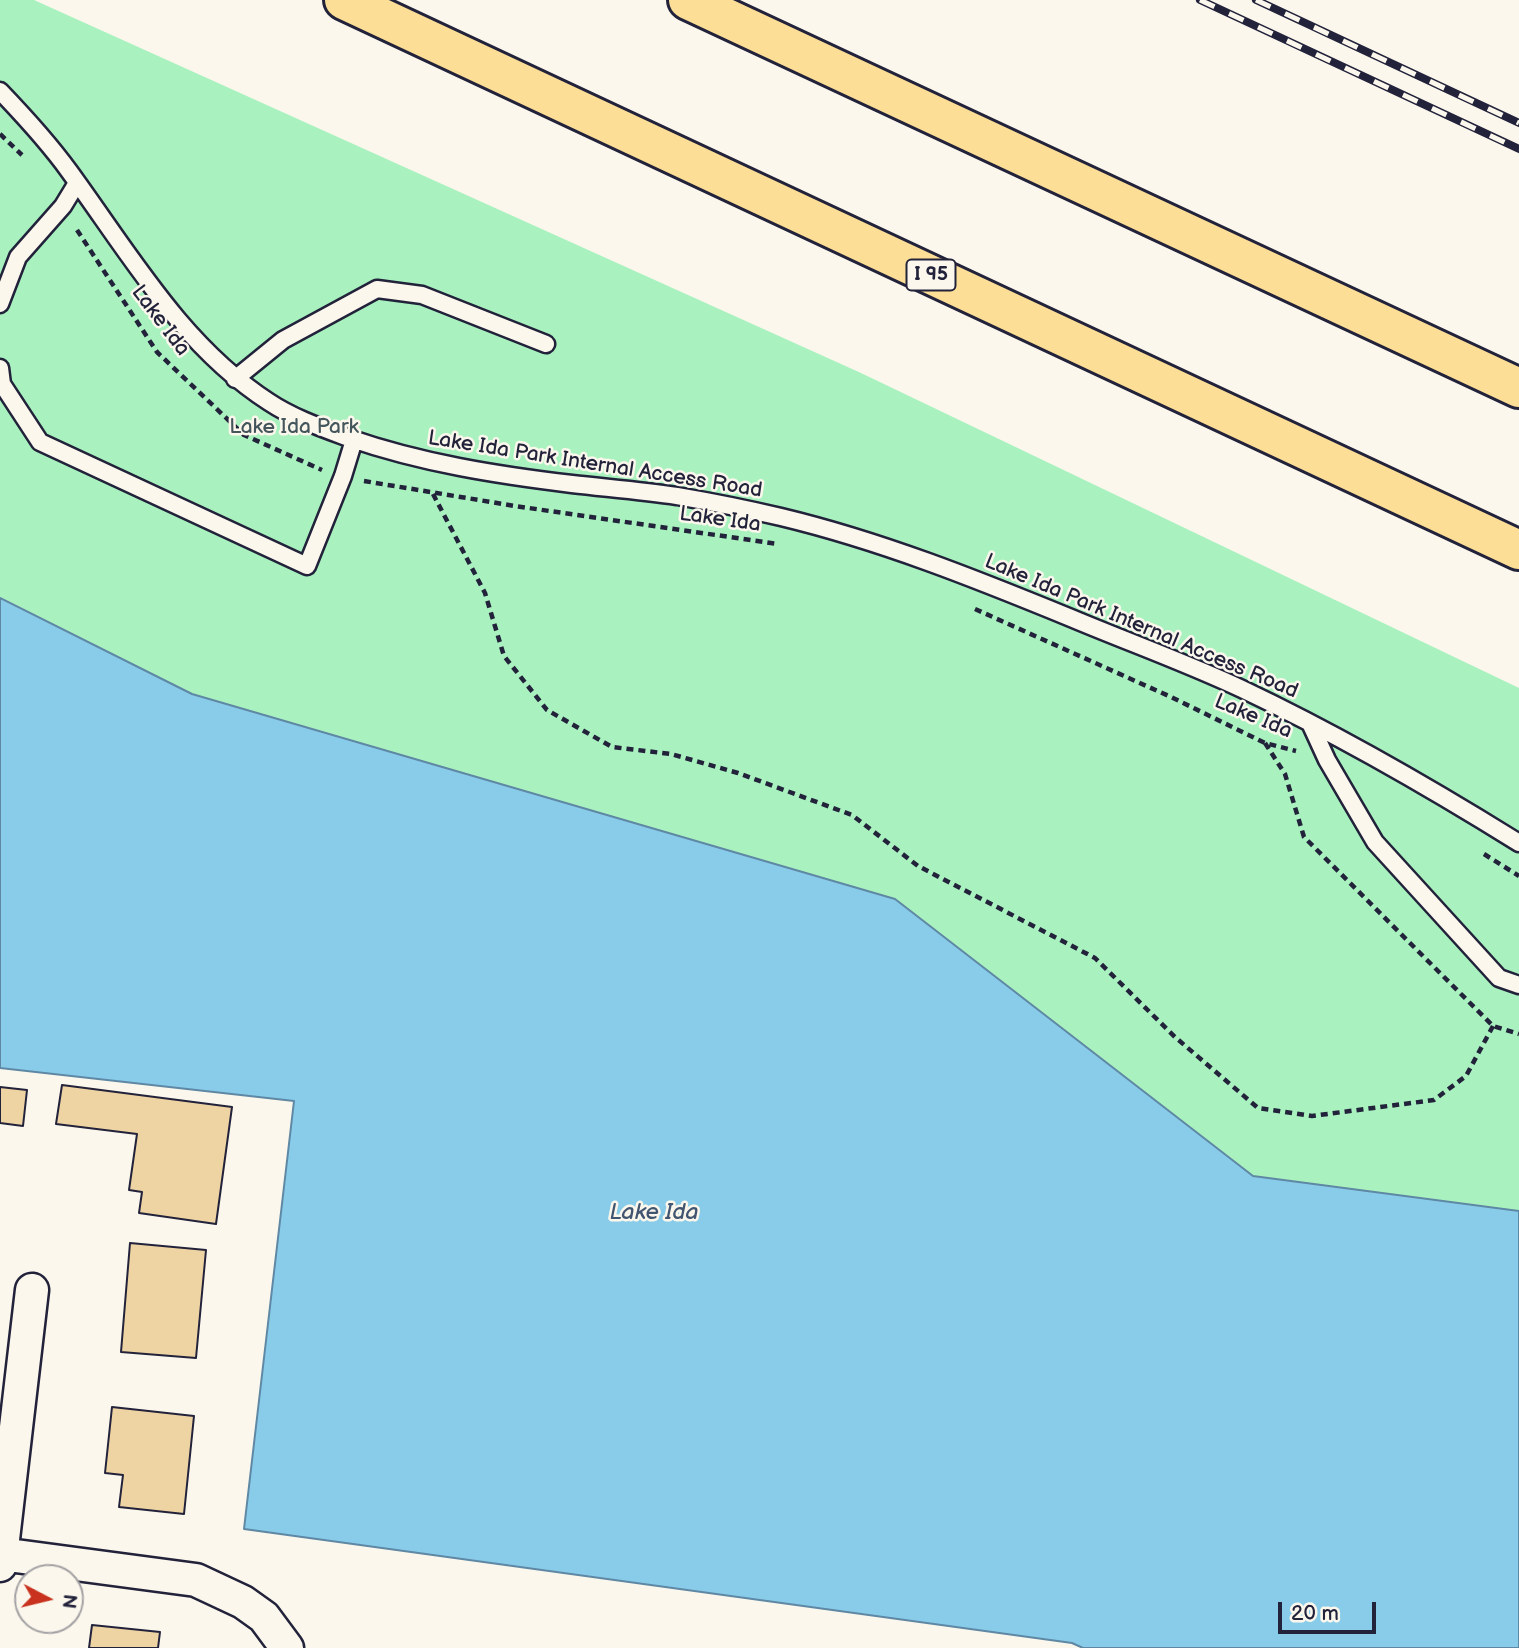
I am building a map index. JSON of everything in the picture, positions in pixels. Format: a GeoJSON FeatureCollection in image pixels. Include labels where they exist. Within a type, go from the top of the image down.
{"type":"FeatureCollection","features":[{"type":"Feature","properties":{"kind":"highway","name":"I 95"},"geometry":{"type":"LineString","coordinates":[[344,0],[1519,550]]}},
{"type":"Feature","properties":{"kind":"highway"},"geometry":{"type":"LineString","coordinates":[[688,0],[1519,388]]}},
{"type":"Feature","properties":{"kind":"street"},"geometry":{"type":"LineString","coordinates":[[32,1290],[1,1560],[196,1580],[243,1602],[264,1617],[287,1648]]}},
{"type":"Feature","properties":{"kind":"lane","name":"Lake Ida Park Internal Access Road"},"geometry":{"type":"LineString","coordinates":[[0,91],[32,124],[128,257],[202,347],[235,379],[274,406],[327,430],[378,448],[458,467],[703,501],[782,517],[886,547],[962,573],[1226,682],[1310,723],[1455,803],[1519,843]]}},
{"type":"Feature","properties":{"kind":"lane"},"geometry":{"type":"LineString","coordinates":[[0,304],[18,257],[64,206],[77,183]]}},
{"type":"Feature","properties":{"kind":"lane"},"geometry":{"type":"LineString","coordinates":[[235,379],[283,340],[377,289],[422,295],[546,344]]}},
{"type":"Feature","properties":{"kind":"lane"},"geometry":{"type":"LineString","coordinates":[[0,368],[2,384],[40,442],[307,566],[343,476],[354,440]]}},
{"type":"Feature","properties":{"kind":"lane"},"geometry":{"type":"LineString","coordinates":[[1310,723],[1327,760],[1375,842],[1499,978],[1519,985]]}},
{"type":"Feature","properties":{"kind":"path"},"geometry":{"type":"LineString","coordinates":[[0,134],[30,163]]}},
{"type":"Feature","properties":{"kind":"path","name":"Lake Ida"},"geometry":{"type":"LineString","coordinates":[[64,206],[157,352],[244,435],[314,468],[433,493],[790,546]]}},
{"type":"Feature","properties":{"kind":"path"},"geometry":{"type":"LineString","coordinates":[[433,493],[485,593],[504,656],[547,710],[612,747],[671,754],[738,773],[852,815],[918,866],[1095,958],[1175,1037],[1258,1108],[1312,1116],[1434,1100],[1466,1076],[1493,1026]]}},
{"type":"Feature","properties":{"kind":"path","name":"Lake Ida"},"geometry":{"type":"LineString","coordinates":[[967,606],[1265,743],[1327,760]]}},
{"type":"Feature","properties":{"kind":"path"},"geometry":{"type":"LineString","coordinates":[[1265,743],[1285,774],[1304,837],[1493,1026],[1519,1034]]}},
{"type":"Feature","properties":{"kind":"path"},"geometry":{"type":"LineString","coordinates":[[1477,849],[1519,876]]}},
{"type":"Feature","properties":{"kind":"green space","name":"Lake Ida Park"},"geometry":{"type":"Polygon","coordinates":[[[0,0],[34,0],[861,373],[1519,688],[1519,1211],[1253,1176],[895,899],[192,694],[0,597],[0,0]]]}},
{"type":"Feature","properties":{"kind":"water","name":"Lake Ida"},"geometry":{"type":"Polygon","coordinates":[[[0,598],[192,694],[895,899],[1253,1176],[1519,1211],[1519,1648],[1083,1648],[1072,1643],[244,1529],[294,1101],[0,1068],[0,598]]]}},
{"type":"Feature","properties":{"kind":"building"},"geometry":{"type":"Polygon","coordinates":[[[62,1085],[232,1107],[216,1224],[139,1213],[142,1192],[129,1190],[137,1134],[56,1124],[62,1085]]]}},
{"type":"Feature","properties":{"kind":"building"},"geometry":{"type":"Polygon","coordinates":[[[0,1087],[27,1090],[23,1126],[0,1123],[0,1087]]]}},
{"type":"Feature","properties":{"kind":"building"},"geometry":{"type":"Polygon","coordinates":[[[130,1243],[206,1250],[196,1358],[121,1352],[130,1243]]]}},
{"type":"Feature","properties":{"kind":"building"},"geometry":{"type":"Polygon","coordinates":[[[112,1407],[194,1416],[184,1514],[119,1507],[123,1475],[105,1473],[112,1407]]]}},
{"type":"Feature","properties":{"kind":"building"},"geometry":{"type":"Polygon","coordinates":[[[92,1625],[160,1632],[158,1648],[89,1648],[92,1625]]]}},
{"type":"Feature","properties":{"kind":"railway"},"geometry":{"type":"LineString","coordinates":[[1200,0],[1519,149]]}},
{"type":"Feature","properties":{"kind":"railway"},"geometry":{"type":"LineString","coordinates":[[1256,0],[1519,123]]}}]}
